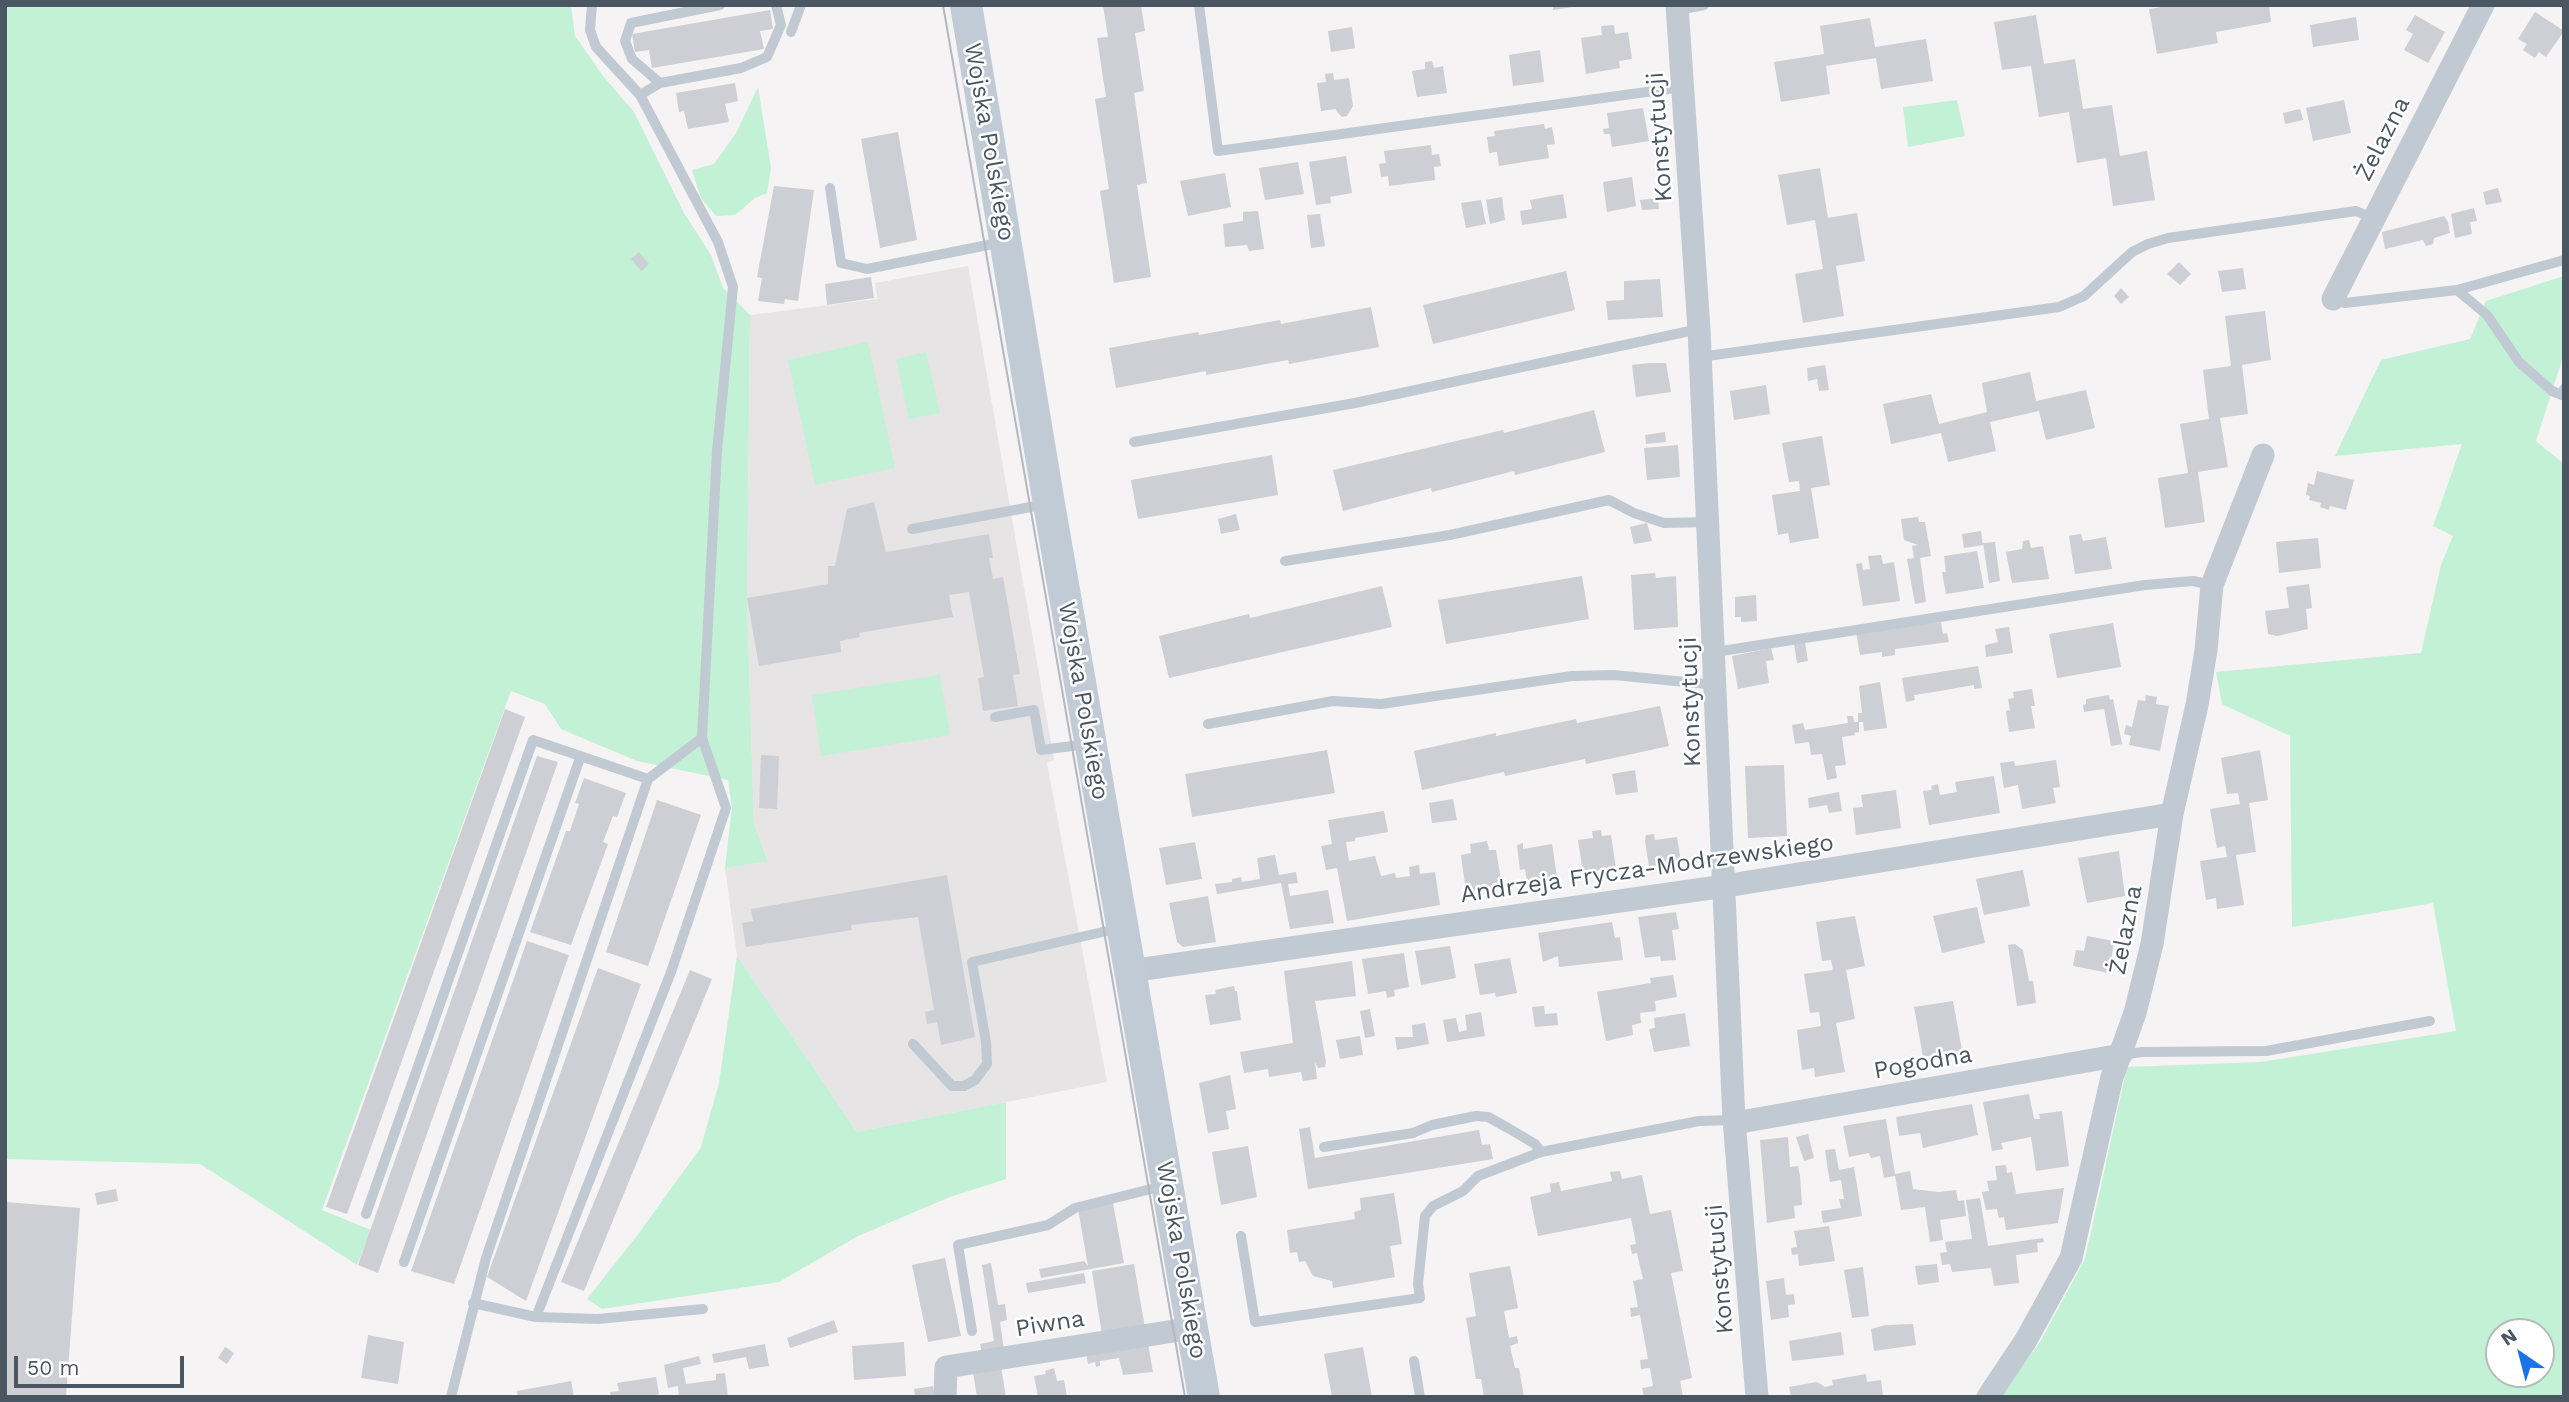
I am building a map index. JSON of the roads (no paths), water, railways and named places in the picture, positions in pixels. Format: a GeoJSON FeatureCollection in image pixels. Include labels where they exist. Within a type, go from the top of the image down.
{"type":"FeatureCollection","features":[{"type":"Feature","properties":{"kind":"main road","name":"Wojska Polskiego"},"geometry":{"type":"LineString","coordinates":[[966,5],[1049,504],[1204,1397]]}},
{"type":"Feature","properties":{"kind":"street","name":"Żelazna"},"geometry":{"type":"LineString","coordinates":[[2333,299],[2483,5]]}},
{"type":"Feature","properties":{"kind":"street","name":"Konstytucji"},"geometry":{"type":"LineString","coordinates":[[1678,8],[1709,522],[1734,1120],[1757,1397]]}},
{"type":"Feature","properties":{"kind":"street","name":"Żelazna"},"geometry":{"type":"LineString","coordinates":[[1988,1397],[2026,1340],[2071,1258],[2112,1077],[2135,1013],[2152,944],[2172,814],[2197,705],[2206,650],[2212,584],[2263,456]]}},
{"type":"Feature","properties":{"kind":"street","name":"Andrzeja Frycza-Modrzewskiego"},"geometry":{"type":"LineString","coordinates":[[1130,971],[1725,886],[2172,814]]}},
{"type":"Feature","properties":{"kind":"street","name":"Pogodna"},"geometry":{"type":"LineString","coordinates":[[1734,1120],[1746,1121],[2121,1055]]}},
{"type":"Feature","properties":{"kind":"street","name":"Piwna"},"geometry":{"type":"LineString","coordinates":[[945,1397],[946,1367],[1193,1328]]}},
{"type":"Feature","properties":{"kind":"lane"},"geometry":{"type":"LineString","coordinates":[[536,1317],[671,972],[726,808],[702,738],[717,451],[733,287],[718,242],[640,95],[596,47],[590,30],[592,5]]}},
{"type":"Feature","properties":{"kind":"lane"},"geometry":{"type":"LineString","coordinates":[[660,83],[632,59],[625,40],[631,23],[720,5]]}},
{"type":"Feature","properties":{"kind":"lane"},"geometry":{"type":"LineString","coordinates":[[640,95],[660,83],[741,68],[767,57],[781,25],[776,5]]}},
{"type":"Feature","properties":{"kind":"lane"},"geometry":{"type":"LineString","coordinates":[[791,32],[801,5]]}},
{"type":"Feature","properties":{"kind":"lane"},"geometry":{"type":"LineString","coordinates":[[1199,5],[1218,151],[1683,87]]}},
{"type":"Feature","properties":{"kind":"lane"},"geometry":{"type":"LineString","coordinates":[[1678,8],[1704,5]]}},
{"type":"Feature","properties":{"kind":"lane"},"geometry":{"type":"LineString","coordinates":[[830,188],[841,263],[867,269],[1006,242]]}},
{"type":"Feature","properties":{"kind":"lane"},"geometry":{"type":"LineString","coordinates":[[1700,357],[2059,307],[2084,296],[2132,251],[2148,244],[2356,211],[2372,218]]}},
{"type":"Feature","properties":{"kind":"lane"},"geometry":{"type":"LineString","coordinates":[[2333,299],[2345,303],[2457,290],[2564,260]]}},
{"type":"Feature","properties":{"kind":"lane"},"geometry":{"type":"LineString","coordinates":[[2457,290],[2487,315],[2519,362],[2552,391],[2562,395],[2564,389]]}},
{"type":"Feature","properties":{"kind":"lane"},"geometry":{"type":"LineString","coordinates":[[1134,442],[1355,403],[1699,329]]}},
{"type":"Feature","properties":{"kind":"lane"},"geometry":{"type":"LineString","coordinates":[[1285,561],[1450,536],[1609,500],[1634,513],[1664,523],[1709,522]]}},
{"type":"Feature","properties":{"kind":"lane"},"geometry":{"type":"LineString","coordinates":[[912,529],[1049,504]]}},
{"type":"Feature","properties":{"kind":"lane"},"geometry":{"type":"LineString","coordinates":[[1715,652],[2145,585],[2193,581],[2212,584]]}},
{"type":"Feature","properties":{"kind":"lane"},"geometry":{"type":"LineString","coordinates":[[1208,724],[1333,701],[1381,704],[1572,676],[1614,675],[1716,685]]}},
{"type":"Feature","properties":{"kind":"lane"},"geometry":{"type":"LineString","coordinates":[[995,717],[1034,710],[1041,750],[1091,744]]}},
{"type":"Feature","properties":{"kind":"lane"},"geometry":{"type":"LineString","coordinates":[[451,1397],[486,1258],[648,779],[702,738]]}},
{"type":"Feature","properties":{"kind":"lane"},"geometry":{"type":"LineString","coordinates":[[366,1214],[533,740],[648,779]]}},
{"type":"Feature","properties":{"kind":"lane"},"geometry":{"type":"LineString","coordinates":[[404,1262],[580,758]]}},
{"type":"Feature","properties":{"kind":"lane"},"geometry":{"type":"LineString","coordinates":[[913,1044],[952,1086],[964,1086],[975,1080],[987,1064],[986,1042],[972,962],[1122,928]]}},
{"type":"Feature","properties":{"kind":"lane"},"geometry":{"type":"LineString","coordinates":[[2121,1055],[2142,1052],[2266,1051],[2430,1021]]}},
{"type":"Feature","properties":{"kind":"lane"},"geometry":{"type":"LineString","coordinates":[[1324,1147],[1413,1133],[1432,1125],[1476,1116],[1488,1117],[1498,1122],[1535,1144],[1541,1153]]}},
{"type":"Feature","properties":{"kind":"lane"},"geometry":{"type":"LineString","coordinates":[[1241,1236],[1255,1322],[1420,1298],[1418,1284],[1425,1216],[1433,1206],[1463,1191],[1478,1176],[1541,1153],[1699,1121],[1734,1120]]}},
{"type":"Feature","properties":{"kind":"lane"},"geometry":{"type":"LineString","coordinates":[[972,1331],[958,1245],[1048,1225],[1075,1209],[1167,1185]]}},
{"type":"Feature","properties":{"kind":"lane"},"geometry":{"type":"LineString","coordinates":[[473,1303],[536,1317],[598,1319],[703,1309]]}},
{"type":"Feature","properties":{"kind":"lane"},"geometry":{"type":"LineString","coordinates":[[1414,1362],[1420,1397]]}},
{"type":"Feature","properties":{"kind":"tram line"},"geometry":{"type":"LineString","coordinates":[[943,5],[1185,1397]]}}]}
